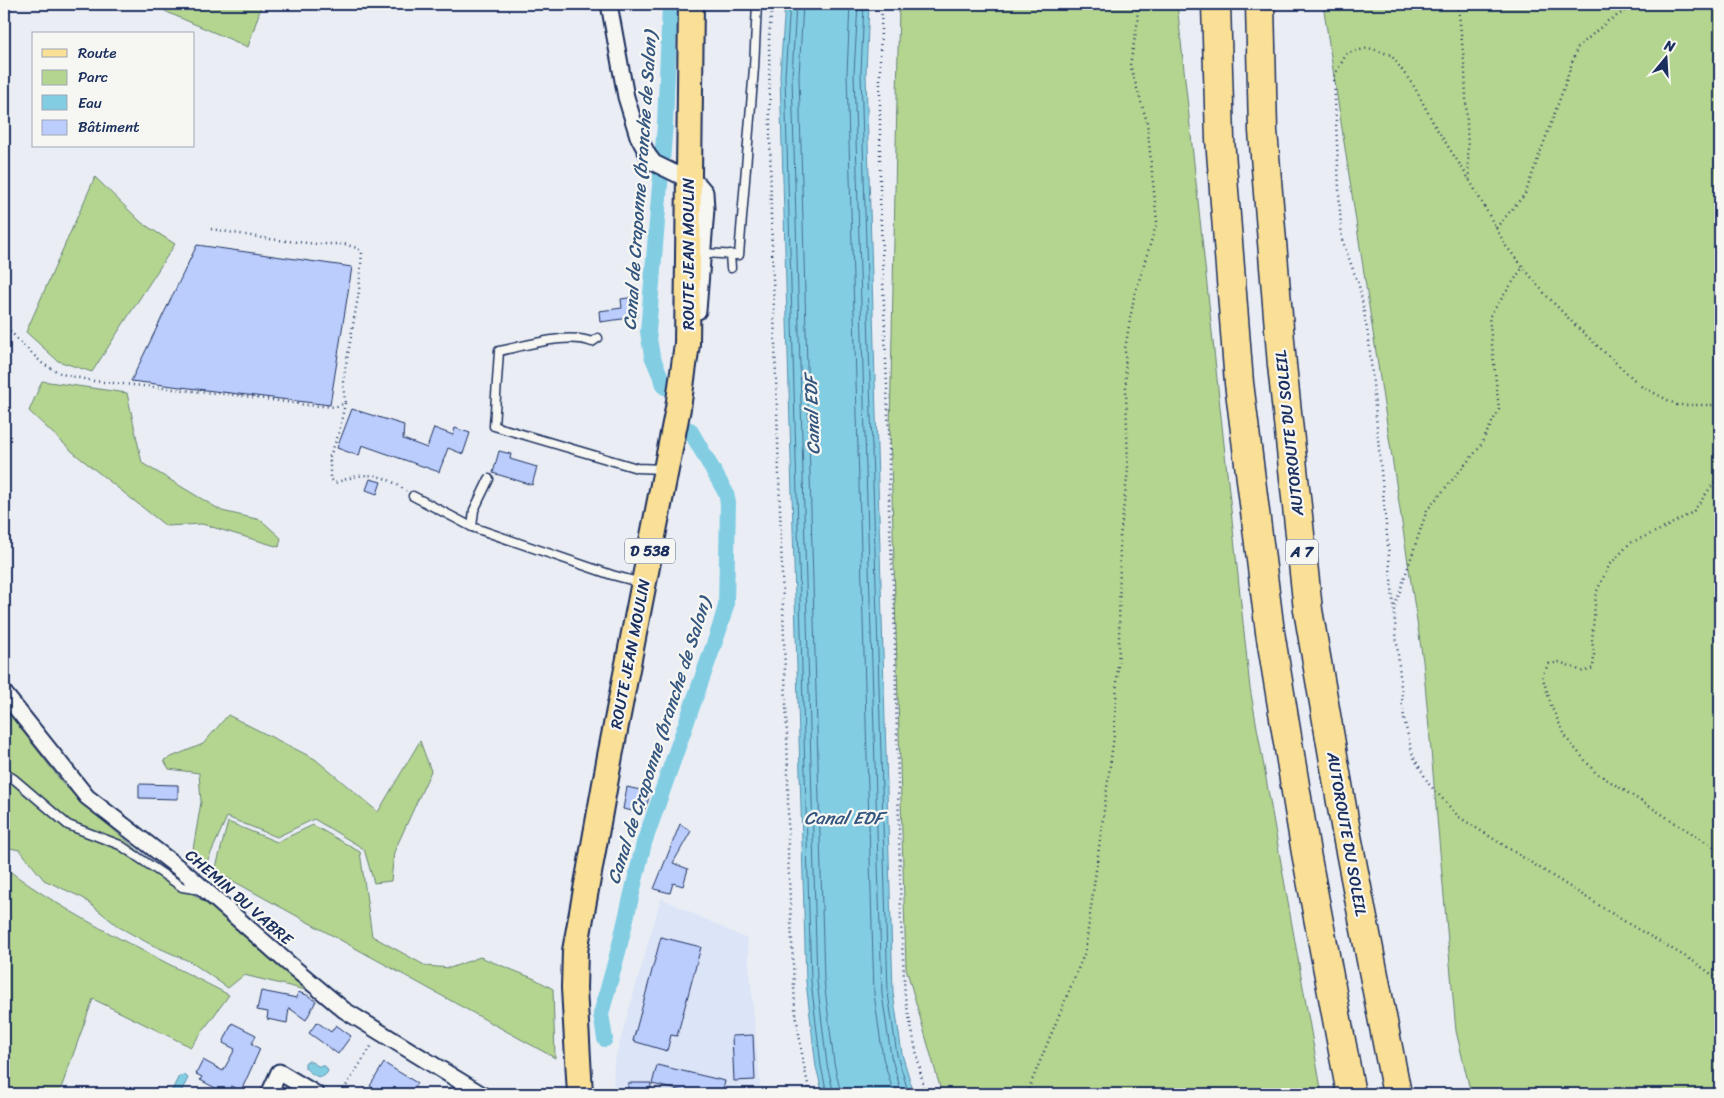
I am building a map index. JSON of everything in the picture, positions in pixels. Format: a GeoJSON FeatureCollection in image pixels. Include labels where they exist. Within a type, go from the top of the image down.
{"type":"FeatureCollection","features":[{"type":"Feature","properties":{"kind":"highway","name":"A 7"},"geometry":{"type":"LineString","coordinates":[[1216,4],[1220,139],[1239,383],[1272,642],[1306,853],[1351,1094]]}},
{"type":"Feature","properties":{"kind":"highway","name":"AUTOROUTE DU SOLEIL"},"geometry":{"type":"LineString","coordinates":[[1260,4],[1263,132],[1282,365],[1308,610],[1346,831],[1394,1083]]}},
{"type":"Feature","properties":{"kind":"highway"},"geometry":{"type":"LineString","coordinates":[[1394,1083],[1408,1094]]}},
{"type":"Feature","properties":{"kind":"main road","name":"ROUTE JEAN MOULIN"},"geometry":{"type":"LineString","coordinates":[[580,1094],[574,988],[575,951],[610,756],[666,469],[687,344],[679,176],[691,4]]}},
{"type":"Feature","properties":{"kind":"street"},"geometry":{"type":"LineString","coordinates":[[610,4],[626,97],[638,136],[654,163],[699,185],[705,192],[706,209],[697,328],[683,375]]}},
{"type":"Feature","properties":{"kind":"street","name":"CHEMIN DU VABRE"},"geometry":{"type":"LineString","coordinates":[[4,693],[87,796],[206,890],[344,1010],[480,1094]]}},
{"type":"Feature","properties":{"kind":"street"},"geometry":{"type":"LineString","coordinates":[[269,1094],[279,1072],[316,1094]]}},
{"type":"Feature","properties":{"kind":"lane"},"geometry":{"type":"LineString","coordinates":[[702,253],[739,255],[754,68],[757,4]]}},
{"type":"Feature","properties":{"kind":"lane"},"geometry":{"type":"LineString","coordinates":[[730,254],[730,268]]}},
{"type":"Feature","properties":{"kind":"lane"},"geometry":{"type":"LineString","coordinates":[[598,338],[592,342],[582,338],[552,340],[499,350],[494,426],[637,468],[666,469]]}},
{"type":"Feature","properties":{"kind":"lane"},"geometry":{"type":"LineString","coordinates":[[472,527],[474,510],[489,479]]}},
{"type":"Feature","properties":{"kind":"lane"},"geometry":{"type":"LineString","coordinates":[[413,496],[472,527],[612,575],[644,584]]}},
{"type":"Feature","properties":{"kind":"lane"},"geometry":{"type":"LineString","coordinates":[[4,773],[14,779],[68,825],[120,845],[182,888],[206,890]]}},
{"type":"Feature","properties":{"kind":"path"},"geometry":{"type":"LineString","coordinates":[[772,4],[770,38],[771,214],[788,770],[788,856],[795,1008],[810,1094]]}},
{"type":"Feature","properties":{"kind":"path"},"geometry":{"type":"LineString","coordinates":[[882,4],[880,196],[894,603],[901,922],[905,997],[925,1094]]}},
{"type":"Feature","properties":{"kind":"path"},"geometry":{"type":"LineString","coordinates":[[1029,1094],[1029,1088],[1084,952],[1114,736],[1119,647],[1120,537],[1128,470],[1125,349],[1134,297],[1157,222],[1147,122],[1130,66],[1138,20],[1136,4]]}},
{"type":"Feature","properties":{"kind":"path"},"geometry":{"type":"LineString","coordinates":[[1458,4],[1465,71],[1469,179]]}},
{"type":"Feature","properties":{"kind":"path"},"geometry":{"type":"LineString","coordinates":[[1496,228],[1525,194],[1577,48],[1608,21],[1638,4]]}},
{"type":"Feature","properties":{"kind":"path"},"geometry":{"type":"LineString","coordinates":[[1720,399],[1713,405],[1676,405],[1641,386],[1576,326],[1506,246],[1469,179],[1435,126],[1415,88],[1391,55],[1369,48],[1347,53],[1334,76],[1342,239],[1360,290],[1369,341],[1404,719],[1413,756],[1429,784],[1459,817],[1627,923],[1693,961],[1717,978],[1720,986]]}},
{"type":"Feature","properties":{"kind":"path"},"geometry":{"type":"LineString","coordinates":[[211,229],[269,239],[317,244],[344,244],[357,248],[362,252],[359,291],[343,382],[345,403],[339,432],[330,456],[330,478],[335,483],[356,475],[372,475],[392,480],[413,496]]}},
{"type":"Feature","properties":{"kind":"path"},"geometry":{"type":"LineString","coordinates":[[1395,608],[1427,510],[1479,448],[1498,408],[1489,317],[1523,267]]}},
{"type":"Feature","properties":{"kind":"path"},"geometry":{"type":"LineString","coordinates":[[4,323],[18,340],[43,364],[62,374],[93,381],[244,396],[307,405],[336,407],[345,403]]}},
{"type":"Feature","properties":{"kind":"path"},"geometry":{"type":"LineString","coordinates":[[1720,468],[1716,480],[1693,512],[1662,529],[1630,543],[1609,566],[1596,594],[1592,640],[1594,655],[1592,668],[1584,672],[1560,662],[1549,664],[1542,675],[1552,708],[1567,739],[1595,772],[1720,851]]}},
{"type":"Feature","properties":{"kind":"path"},"geometry":{"type":"LineString","coordinates":[[341,1094],[380,1032]]}},
{"type":"Feature","properties":{"kind":"shaded area"},"geometry":{"type":"Polygon","coordinates":[[[661,898],[747,939],[761,1094],[613,1094],[614,1062],[661,898]]]}},
{"type":"Feature","properties":{"kind":"green space"},"geometry":{"type":"Polygon","coordinates":[[[152,4],[262,4],[248,47],[152,4]]]}},
{"type":"Feature","properties":{"kind":"green space"},"geometry":{"type":"Polygon","coordinates":[[[899,4],[1177,4],[1250,688],[1322,1094],[942,1094],[906,968],[890,429],[899,4]]]}},
{"type":"Feature","properties":{"kind":"green space"},"geometry":{"type":"Polygon","coordinates":[[[1323,4],[1720,4],[1720,1094],[1471,1094],[1456,1031],[1423,661],[1323,4]]]}},
{"type":"Feature","properties":{"kind":"green space"},"geometry":{"type":"Polygon","coordinates":[[[95,177],[142,223],[175,244],[92,372],[58,361],[26,332],[95,177]]]}},
{"type":"Feature","properties":{"kind":"green space"},"geometry":{"type":"Polygon","coordinates":[[[42,381],[127,393],[142,463],[222,511],[261,520],[281,538],[279,547],[202,524],[166,526],[75,454],[29,411],[42,381]]]}},
{"type":"Feature","properties":{"kind":"green space"},"geometry":{"type":"Polygon","coordinates":[[[4,707],[65,786],[93,812],[164,873],[229,920],[314,992],[244,975],[228,988],[191,962],[150,944],[119,927],[83,898],[44,880],[20,850],[4,847],[4,707]]]}},
{"type":"Feature","properties":{"kind":"green space"},"geometry":{"type":"Polygon","coordinates":[[[228,715],[315,759],[378,812],[420,741],[431,771],[394,852],[391,881],[374,883],[364,849],[314,819],[277,837],[227,817],[203,871],[191,861],[201,802],[199,773],[169,769],[164,760],[203,744],[228,715]]]}},
{"type":"Feature","properties":{"kind":"green space"},"geometry":{"type":"Polygon","coordinates":[[[228,822],[277,842],[313,825],[360,852],[372,936],[426,966],[450,968],[480,957],[535,979],[553,989],[555,1058],[215,871],[228,822]]]}},
{"type":"Feature","properties":{"kind":"green space"},"geometry":{"type":"Polygon","coordinates":[[[4,867],[30,886],[85,920],[229,995],[191,1047],[93,999],[59,1094],[4,1094],[4,867]]]}},
{"type":"Feature","properties":{"kind":"water","name":"Canal EDF"},"geometry":{"type":"Polygon","coordinates":[[[785,4],[869,4],[866,73],[893,993],[902,1054],[914,1094],[823,1094],[816,1067],[806,982],[780,75],[785,4]]]}},
{"type":"Feature","properties":{"kind":"water"},"geometry":{"type":"Polygon","coordinates":[[[307,1061],[318,1066],[325,1066],[328,1071],[326,1075],[320,1077],[311,1073],[305,1068],[307,1061]]]}},
{"type":"Feature","properties":{"kind":"water"},"geometry":{"type":"Polygon","coordinates":[[[185,1075],[188,1078],[180,1094],[171,1092],[179,1076],[185,1075]]]}},
{"type":"Feature","properties":{"kind":"building"},"geometry":{"type":"Polygon","coordinates":[[[197,245],[352,267],[330,405],[131,381],[197,245]]]}},
{"type":"Feature","properties":{"kind":"building"},"geometry":{"type":"Polygon","coordinates":[[[635,297],[637,317],[600,322],[599,311],[622,308],[621,299],[635,297]]]}},
{"type":"Feature","properties":{"kind":"building"},"geometry":{"type":"Polygon","coordinates":[[[352,409],[404,425],[403,439],[427,448],[434,428],[453,435],[455,428],[470,433],[463,454],[448,448],[439,472],[362,445],[359,456],[337,448],[352,409]]]}},
{"type":"Feature","properties":{"kind":"building"},"geometry":{"type":"Polygon","coordinates":[[[499,451],[511,454],[510,459],[537,467],[532,485],[493,473],[499,451]]]}},
{"type":"Feature","properties":{"kind":"building"},"geometry":{"type":"Polygon","coordinates":[[[370,479],[381,482],[377,494],[366,490],[370,479]]]}},
{"type":"Feature","properties":{"kind":"building"},"geometry":{"type":"Polygon","coordinates":[[[139,784],[178,785],[178,799],[139,798],[139,784]]]}},
{"type":"Feature","properties":{"kind":"building"},"geometry":{"type":"Polygon","coordinates":[[[627,787],[649,792],[648,801],[643,813],[623,809],[627,787]]]}},
{"type":"Feature","properties":{"kind":"building"},"geometry":{"type":"Polygon","coordinates":[[[680,824],[691,831],[673,863],[688,869],[683,886],[673,883],[670,893],[654,889],[680,824]]]}},
{"type":"Feature","properties":{"kind":"building"},"geometry":{"type":"Polygon","coordinates":[[[661,937],[701,947],[677,1036],[671,1035],[667,1051],[633,1041],[661,937]]]}},
{"type":"Feature","properties":{"kind":"building"},"geometry":{"type":"Polygon","coordinates":[[[261,991],[297,998],[298,992],[316,1001],[306,1020],[289,1008],[287,1023],[267,1019],[268,1012],[257,1010],[261,991]]]}},
{"type":"Feature","properties":{"kind":"building"},"geometry":{"type":"Polygon","coordinates":[[[317,1022],[331,1032],[336,1025],[351,1036],[338,1054],[309,1033],[317,1022]]]}},
{"type":"Feature","properties":{"kind":"building"},"geometry":{"type":"Polygon","coordinates":[[[232,1023],[256,1035],[252,1044],[260,1049],[241,1091],[231,1086],[227,1094],[200,1080],[202,1077],[196,1074],[203,1060],[223,1071],[235,1049],[223,1043],[232,1023]]]}},
{"type":"Feature","properties":{"kind":"building"},"geometry":{"type":"Polygon","coordinates":[[[753,1035],[755,1080],[734,1081],[732,1036],[753,1035]]]}},
{"type":"Feature","properties":{"kind":"building"},"geometry":{"type":"Polygon","coordinates":[[[384,1063],[417,1083],[410,1094],[401,1094],[391,1088],[387,1094],[384,1094],[370,1086],[384,1063]]]}},
{"type":"Feature","properties":{"kind":"building"},"geometry":{"type":"Polygon","coordinates":[[[657,1065],[725,1081],[722,1094],[695,1094],[652,1084],[657,1065]]]}},
{"type":"Feature","properties":{"kind":"building"},"geometry":{"type":"Polygon","coordinates":[[[628,1083],[651,1083],[650,1094],[628,1094],[628,1083]]]}},
{"type":"Feature","properties":{"kind":"waterway","name":"Canal de Craponne (branche de Salon)"},"geometry":{"type":"LineString","coordinates":[[665,387],[652,356],[648,332],[665,124],[670,4]]}},
{"type":"Feature","properties":{"kind":"waterway","name":"Canal de Craponne (branche de Salon)"},"geometry":{"type":"LineString","coordinates":[[605,1039],[601,1014],[644,843],[726,606],[728,503],[726,493],[690,430]]}}]}
